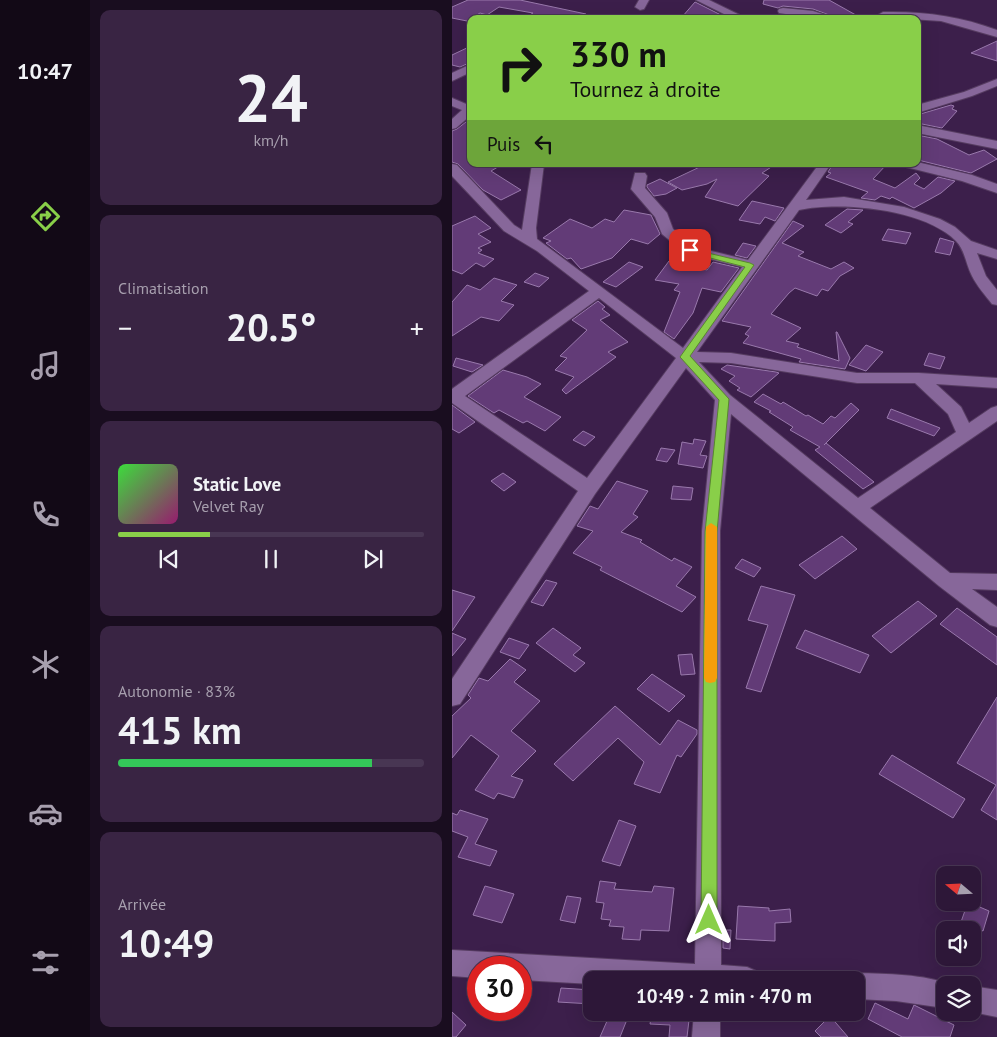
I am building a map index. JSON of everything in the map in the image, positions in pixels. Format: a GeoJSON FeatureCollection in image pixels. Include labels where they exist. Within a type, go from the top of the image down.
{"type":"FeatureCollection","features":[{"type":"Feature","properties":{"kind":"street"},"geometry":{"type":"LineString","coordinates":[[701,0],[734,15]]}},
{"type":"Feature","properties":{"kind":"street"},"geometry":{"type":"LineString","coordinates":[[778,15],[797,0]]}},
{"type":"Feature","properties":{"kind":"street"},"geometry":{"type":"LineString","coordinates":[[783,11],[817,15]]}},
{"type":"Feature","properties":{"kind":"street"},"geometry":{"type":"LineString","coordinates":[[882,14],[921,15],[950,19],[996,34]]}},
{"type":"Feature","properties":{"kind":"street"},"geometry":{"type":"LineString","coordinates":[[983,29],[996,22]]}},
{"type":"Feature","properties":{"kind":"street"},"geometry":{"type":"LineString","coordinates":[[452,78],[467,69]]}},
{"type":"Feature","properties":{"kind":"street"},"geometry":{"type":"LineString","coordinates":[[921,108],[968,94],[996,82]]}},
{"type":"Feature","properties":{"kind":"street"},"geometry":{"type":"LineString","coordinates":[[452,102],[467,109]]}},
{"type":"Feature","properties":{"kind":"street"},"geometry":{"type":"LineString","coordinates":[[452,125],[467,112]]}},
{"type":"Feature","properties":{"kind":"street"},"geometry":{"type":"LineString","coordinates":[[921,130],[996,145]]}},
{"type":"Feature","properties":{"kind":"street"},"geometry":{"type":"LineString","coordinates":[[921,166],[967,178],[996,188]]}},
{"type":"Feature","properties":{"kind":"street"},"geometry":{"type":"LineString","coordinates":[[530,241],[529,228],[538,167]]}},
{"type":"Feature","properties":{"kind":"street"},"geometry":{"type":"LineString","coordinates":[[452,697],[589,488],[823,167]]}},
{"type":"Feature","properties":{"kind":"street"},"geometry":{"type":"LineString","coordinates":[[452,168],[509,228],[542,248],[685,357],[724,399],[946,581],[996,619]]}},
{"type":"Feature","properties":{"kind":"street"},"geometry":{"type":"LineString","coordinates":[[640,176],[638,188],[662,216],[668,231],[678,241],[690,250],[750,265]]}},
{"type":"Feature","properties":{"kind":"street"},"geometry":{"type":"LineString","coordinates":[[792,207],[812,203],[848,202],[900,211],[936,221],[954,232],[966,244],[979,275],[996,301]]}},
{"type":"Feature","properties":{"kind":"street"},"geometry":{"type":"LineString","coordinates":[[966,244],[996,255]]}},
{"type":"Feature","properties":{"kind":"street"},"geometry":{"type":"LineString","coordinates":[[589,488],[452,395],[599,291]]}},
{"type":"Feature","properties":{"kind":"street"},"geometry":{"type":"LineString","coordinates":[[685,357],[731,358],[857,378],[919,378],[996,383]]}},
{"type":"Feature","properties":{"kind":"street"},"geometry":{"type":"LineString","coordinates":[[919,378],[955,411],[965,433]]}},
{"type":"Feature","properties":{"kind":"street"},"geometry":{"type":"LineString","coordinates":[[708,971],[711,532],[724,399]]}},
{"type":"Feature","properties":{"kind":"street"},"geometry":{"type":"LineString","coordinates":[[857,508],[996,412]]}},
{"type":"Feature","properties":{"kind":"street"},"geometry":{"type":"LineString","coordinates":[[946,581],[996,582]]}},
{"type":"Feature","properties":{"kind":"street"},"geometry":{"type":"LineString","coordinates":[[452,963],[583,971]]}},
{"type":"Feature","properties":{"kind":"street"},"geometry":{"type":"LineString","coordinates":[[865,986],[896,988],[936,994]]}},
{"type":"Feature","properties":{"kind":"street"},"geometry":{"type":"LineString","coordinates":[[981,1001],[996,1004]]}},
{"type":"Feature","properties":{"kind":"street"},"geometry":{"type":"LineString","coordinates":[[706,1037],[707,1021]]}},
{"type":"Feature","properties":{"kind":"building"},"geometry":{"type":"Polygon","coordinates":[[[468,0],[520,0],[586,14],[530,15],[533,13],[499,7],[487,15],[480,13],[467,15],[467,21],[452,18],[452,7],[468,0]]]}},
{"type":"Feature","properties":{"kind":"building"},"geometry":{"type":"Polygon","coordinates":[[[764,0],[829,0],[856,15],[829,15],[813,9],[783,6],[778,8],[763,4],[764,0]]]}},
{"type":"Feature","properties":{"kind":"building"},"geometry":{"type":"Polygon","coordinates":[[[695,2],[721,15],[711,15],[684,15],[695,2]]]}},
{"type":"Feature","properties":{"kind":"building"},"geometry":{"type":"Polygon","coordinates":[[[997,41],[997,61],[971,53],[997,41]]]}},
{"type":"Feature","properties":{"kind":"building"},"geometry":{"type":"Polygon","coordinates":[[[467,48],[467,64],[460,67],[452,65],[452,55],[467,48]]]}},
{"type":"Feature","properties":{"kind":"building"},"geometry":{"type":"Polygon","coordinates":[[[951,105],[954,106],[952,109],[957,111],[942,128],[921,124],[921,114],[951,105]]]}},
{"type":"Feature","properties":{"kind":"building"},"geometry":{"type":"Polygon","coordinates":[[[467,121],[467,167],[498,167],[491,171],[521,190],[501,200],[483,190],[458,164],[452,162],[452,131],[467,121]]]}},
{"type":"Feature","properties":{"kind":"building"},"geometry":{"type":"Polygon","coordinates":[[[921,136],[937,139],[969,155],[984,150],[997,159],[971,173],[922,161],[921,136]]]}},
{"type":"Feature","properties":{"kind":"building"},"geometry":{"type":"Polygon","coordinates":[[[700,167],[771,167],[762,173],[769,176],[738,206],[705,197],[717,179],[707,184],[682,190],[668,182],[700,167]]]}},
{"type":"Feature","properties":{"kind":"building"},"geometry":{"type":"Polygon","coordinates":[[[831,167],[884,167],[873,179],[895,188],[916,173],[920,178],[914,184],[924,189],[938,177],[955,181],[941,193],[914,208],[892,197],[890,199],[881,196],[875,200],[861,198],[868,192],[826,177],[831,173],[828,172],[831,167]]]}},
{"type":"Feature","properties":{"kind":"building"},"geometry":{"type":"Polygon","coordinates":[[[660,179],[677,188],[666,194],[654,196],[647,185],[660,179]]]}},
{"type":"Feature","properties":{"kind":"building"},"geometry":{"type":"Polygon","coordinates":[[[752,201],[784,208],[775,221],[765,217],[760,224],[739,220],[752,201]]]}},
{"type":"Feature","properties":{"kind":"building"},"geometry":{"type":"Polygon","coordinates":[[[847,209],[863,210],[848,222],[853,224],[841,233],[825,225],[847,209]]]}},
{"type":"Feature","properties":{"kind":"building"},"geometry":{"type":"Polygon","coordinates":[[[624,210],[651,215],[660,234],[648,244],[631,239],[612,258],[581,269],[571,258],[567,259],[546,243],[551,241],[543,238],[570,219],[592,228],[605,219],[614,222],[624,210]]]}},
{"type":"Feature","properties":{"kind":"building"},"geometry":{"type":"Polygon","coordinates":[[[475,216],[491,228],[478,234],[491,242],[478,248],[482,250],[478,253],[494,259],[484,267],[476,263],[462,274],[452,270],[452,226],[475,216]]]}},
{"type":"Feature","properties":{"kind":"building"},"geometry":{"type":"Polygon","coordinates":[[[793,221],[804,226],[782,243],[804,252],[798,256],[831,269],[844,262],[854,268],[840,276],[828,291],[822,289],[817,296],[795,288],[771,314],[801,328],[786,341],[799,344],[797,347],[839,361],[837,332],[850,358],[845,369],[799,362],[801,359],[743,343],[749,336],[745,334],[751,327],[722,321],[793,221]]]}},
{"type":"Feature","properties":{"kind":"building"},"geometry":{"type":"Polygon","coordinates":[[[888,229],[911,233],[906,244],[882,240],[888,229]]]}},
{"type":"Feature","properties":{"kind":"building"},"geometry":{"type":"Polygon","coordinates":[[[940,238],[954,242],[950,255],[935,252],[940,238]]]}},
{"type":"Feature","properties":{"kind":"building"},"geometry":{"type":"Polygon","coordinates":[[[743,243],[756,246],[747,258],[735,255],[743,243]]]}},
{"type":"Feature","properties":{"kind":"building"},"geometry":{"type":"Polygon","coordinates":[[[669,261],[707,270],[713,262],[739,268],[721,292],[702,288],[693,313],[674,339],[664,332],[680,292],[674,290],[679,284],[655,280],[669,261]]]}},
{"type":"Feature","properties":{"kind":"building"},"geometry":{"type":"Polygon","coordinates":[[[629,262],[643,267],[616,287],[603,282],[629,262]]]}},
{"type":"Feature","properties":{"kind":"building"},"geometry":{"type":"Polygon","coordinates":[[[535,273],[549,278],[539,287],[524,282],[535,273]]]}},
{"type":"Feature","properties":{"kind":"building"},"geometry":{"type":"Polygon","coordinates":[[[494,278],[517,285],[501,301],[514,305],[499,321],[481,317],[452,336],[452,302],[467,285],[480,290],[494,278]]]}},
{"type":"Feature","properties":{"kind":"building"},"geometry":{"type":"Polygon","coordinates":[[[598,301],[605,307],[602,309],[610,315],[600,320],[628,342],[608,352],[616,357],[566,394],[562,390],[574,377],[555,370],[567,358],[560,356],[587,330],[572,320],[598,301]]]}},
{"type":"Feature","properties":{"kind":"building"},"geometry":{"type":"Polygon","coordinates":[[[866,345],[883,352],[866,371],[849,365],[866,345]]]}},
{"type":"Feature","properties":{"kind":"building"},"geometry":{"type":"Polygon","coordinates":[[[929,353],[945,357],[940,369],[924,365],[929,353]]]}},
{"type":"Feature","properties":{"kind":"building"},"geometry":{"type":"Polygon","coordinates":[[[456,358],[483,365],[472,372],[453,366],[456,358]]]}},
{"type":"Feature","properties":{"kind":"building"},"geometry":{"type":"Polygon","coordinates":[[[727,365],[779,373],[751,397],[737,390],[740,388],[729,381],[735,376],[721,369],[727,365]]]}},
{"type":"Feature","properties":{"kind":"building"},"geometry":{"type":"Polygon","coordinates":[[[503,370],[527,377],[541,384],[524,397],[561,417],[545,431],[527,421],[523,423],[499,410],[494,413],[468,396],[503,370]]]}},
{"type":"Feature","properties":{"kind":"building"},"geometry":{"type":"Polygon","coordinates":[[[763,394],[781,404],[783,402],[823,424],[831,416],[835,418],[851,403],[859,410],[826,443],[874,482],[863,489],[815,450],[820,447],[790,430],[793,427],[769,412],[771,411],[754,402],[763,394]]]}},
{"type":"Feature","properties":{"kind":"building"},"geometry":{"type":"Polygon","coordinates":[[[452,405],[475,422],[459,433],[452,429],[452,405]]]}},
{"type":"Feature","properties":{"kind":"building"},"geometry":{"type":"Polygon","coordinates":[[[891,409],[940,428],[934,436],[887,418],[891,409]]]}},
{"type":"Feature","properties":{"kind":"building"},"geometry":{"type":"Polygon","coordinates":[[[583,431],[595,437],[585,446],[573,440],[583,431]]]}},
{"type":"Feature","properties":{"kind":"building"},"geometry":{"type":"Polygon","coordinates":[[[694,439],[706,441],[700,455],[707,456],[703,468],[678,464],[682,442],[693,444],[694,439]]]}},
{"type":"Feature","properties":{"kind":"building"},"geometry":{"type":"Polygon","coordinates":[[[661,448],[675,450],[667,462],[656,460],[661,448]]]}},
{"type":"Feature","properties":{"kind":"building"},"geometry":{"type":"Polygon","coordinates":[[[503,473],[516,482],[504,491],[491,481],[503,473]]]}},
{"type":"Feature","properties":{"kind":"building"},"geometry":{"type":"Polygon","coordinates":[[[617,481],[648,491],[633,514],[638,517],[621,532],[642,540],[640,542],[672,561],[674,558],[692,567],[676,586],[696,597],[682,612],[600,570],[602,567],[573,553],[593,531],[577,526],[590,506],[598,509],[617,481]]]}},
{"type":"Feature","properties":{"kind":"building"},"geometry":{"type":"Polygon","coordinates":[[[673,486],[693,488],[691,500],[671,499],[673,486]]]}},
{"type":"Feature","properties":{"kind":"building"},"geometry":{"type":"Polygon","coordinates":[[[842,536],[857,549],[815,579],[799,565],[842,536]]]}},
{"type":"Feature","properties":{"kind":"building"},"geometry":{"type":"Polygon","coordinates":[[[742,559],[761,568],[754,577],[735,568],[742,559]]]}},
{"type":"Feature","properties":{"kind":"building"},"geometry":{"type":"Polygon","coordinates":[[[546,580],[557,583],[543,606],[531,602],[546,580]]]}},
{"type":"Feature","properties":{"kind":"building"},"geometry":{"type":"Polygon","coordinates":[[[761,586],[795,595],[761,692],[746,688],[768,625],[748,620],[761,586]]]}},
{"type":"Feature","properties":{"kind":"building"},"geometry":{"type":"Polygon","coordinates":[[[452,590],[475,597],[452,631],[452,590]]]}},
{"type":"Feature","properties":{"kind":"building"},"geometry":{"type":"Polygon","coordinates":[[[918,601],[937,616],[891,653],[872,636],[918,601]]]}},
{"type":"Feature","properties":{"kind":"building"},"geometry":{"type":"Polygon","coordinates":[[[957,608],[997,637],[997,665],[940,624],[957,608]]]}},
{"type":"Feature","properties":{"kind":"building"},"geometry":{"type":"Polygon","coordinates":[[[553,628],[581,648],[573,655],[585,663],[575,672],[536,643],[553,628]]]}},
{"type":"Feature","properties":{"kind":"building"},"geometry":{"type":"Polygon","coordinates":[[[805,630],[869,655],[860,673],[796,648],[805,630]]]}},
{"type":"Feature","properties":{"kind":"building"},"geometry":{"type":"Polygon","coordinates":[[[452,633],[466,639],[452,656],[452,633]]]}},
{"type":"Feature","properties":{"kind":"building"},"geometry":{"type":"Polygon","coordinates":[[[509,638],[529,645],[519,659],[500,652],[509,638]]]}},
{"type":"Feature","properties":{"kind":"building"},"geometry":{"type":"Polygon","coordinates":[[[692,654],[695,674],[681,675],[678,655],[692,654]]]}},
{"type":"Feature","properties":{"kind":"building"},"geometry":{"type":"Polygon","coordinates":[[[510,659],[526,670],[514,682],[540,701],[511,731],[536,751],[511,776],[523,780],[514,798],[498,793],[494,799],[475,790],[499,756],[471,735],[452,758],[452,716],[471,698],[468,695],[479,678],[488,681],[510,659]]]}},
{"type":"Feature","properties":{"kind":"building"},"geometry":{"type":"Polygon","coordinates":[[[652,674],[685,696],[669,712],[637,689],[652,674]]]}},
{"type":"Feature","properties":{"kind":"building"},"geometry":{"type":"Polygon","coordinates":[[[997,697],[997,820],[981,810],[996,785],[957,763],[997,697]]]}},
{"type":"Feature","properties":{"kind":"building"},"geometry":{"type":"Polygon","coordinates":[[[615,706],[660,745],[678,720],[697,730],[697,734],[681,757],[677,755],[660,793],[634,784],[644,762],[618,738],[573,781],[554,764],[615,706]]]}},
{"type":"Feature","properties":{"kind":"building"},"geometry":{"type":"Polygon","coordinates":[[[892,755],[965,799],[953,818],[879,774],[892,755]]]}},
{"type":"Feature","properties":{"kind":"building"},"geometry":{"type":"Polygon","coordinates":[[[460,810],[488,819],[475,844],[497,851],[490,866],[458,857],[468,837],[452,831],[452,813],[457,815],[460,810]]]}},
{"type":"Feature","properties":{"kind":"building"},"geometry":{"type":"Polygon","coordinates":[[[619,820],[636,826],[620,866],[602,861],[619,820]]]}},
{"type":"Feature","properties":{"kind":"building"},"geometry":{"type":"Polygon","coordinates":[[[600,881],[616,883],[614,889],[652,892],[654,886],[674,888],[669,931],[641,930],[640,940],[622,939],[624,927],[609,926],[611,920],[601,919],[604,903],[596,902],[600,881]]]}},
{"type":"Feature","properties":{"kind":"building"},"geometry":{"type":"Polygon","coordinates":[[[485,886],[514,894],[502,923],[473,915],[485,886]]]}},
{"type":"Feature","properties":{"kind":"building"},"geometry":{"type":"Polygon","coordinates":[[[567,896],[581,898],[575,923],[560,920],[567,896]]]}},
{"type":"Feature","properties":{"kind":"building"},"geometry":{"type":"Polygon","coordinates":[[[738,906],[769,908],[769,911],[790,909],[791,922],[775,923],[775,941],[736,939],[738,906]]]}},
{"type":"Feature","properties":{"kind":"building"},"geometry":{"type":"Polygon","coordinates":[[[981,908],[989,911],[983,931],[981,930],[981,921],[961,921],[965,911],[981,911],[981,908]]]}},
{"type":"Feature","properties":{"kind":"building"},"geometry":{"type":"Polygon","coordinates":[[[723,930],[731,930],[730,949],[723,948],[723,930]]]}},
{"type":"Feature","properties":{"kind":"building"},"geometry":{"type":"Polygon","coordinates":[[[561,988],[583,989],[583,1003],[558,1002],[561,988]]]}},
{"type":"Feature","properties":{"kind":"building"},"geometry":{"type":"Polygon","coordinates":[[[875,1003],[908,1019],[914,1005],[936,1016],[936,1021],[946,1021],[954,1025],[950,1037],[902,1037],[868,1019],[875,1003]]]}},
{"type":"Feature","properties":{"kind":"building"},"geometry":{"type":"Polygon","coordinates":[[[452,1012],[466,1025],[456,1037],[452,1037],[452,1012]]]}},
{"type":"Feature","properties":{"kind":"building"},"geometry":{"type":"Polygon","coordinates":[[[607,1021],[626,1021],[620,1037],[600,1037],[607,1021]]]}},
{"type":"Feature","properties":{"kind":"building"},"geometry":{"type":"Polygon","coordinates":[[[650,1021],[689,1021],[687,1037],[669,1037],[670,1025],[650,1024],[650,1021]]]}},
{"type":"Feature","properties":{"kind":"building"},"geometry":{"type":"Polygon","coordinates":[[[825,1021],[834,1021],[848,1037],[821,1037],[815,1031],[825,1021]]]}},
{"type":"Feature","properties":{"kind":"slow traffic"},"geometry":{"type":"LineString","coordinates":[[710,678],[711,527]]}},
{"type":"Feature","properties":{"kind":"route"},"geometry":{"type":"LineString","coordinates":[[690,250],[750,265],[685,357],[724,399],[711,532],[709,920]]}}]}
